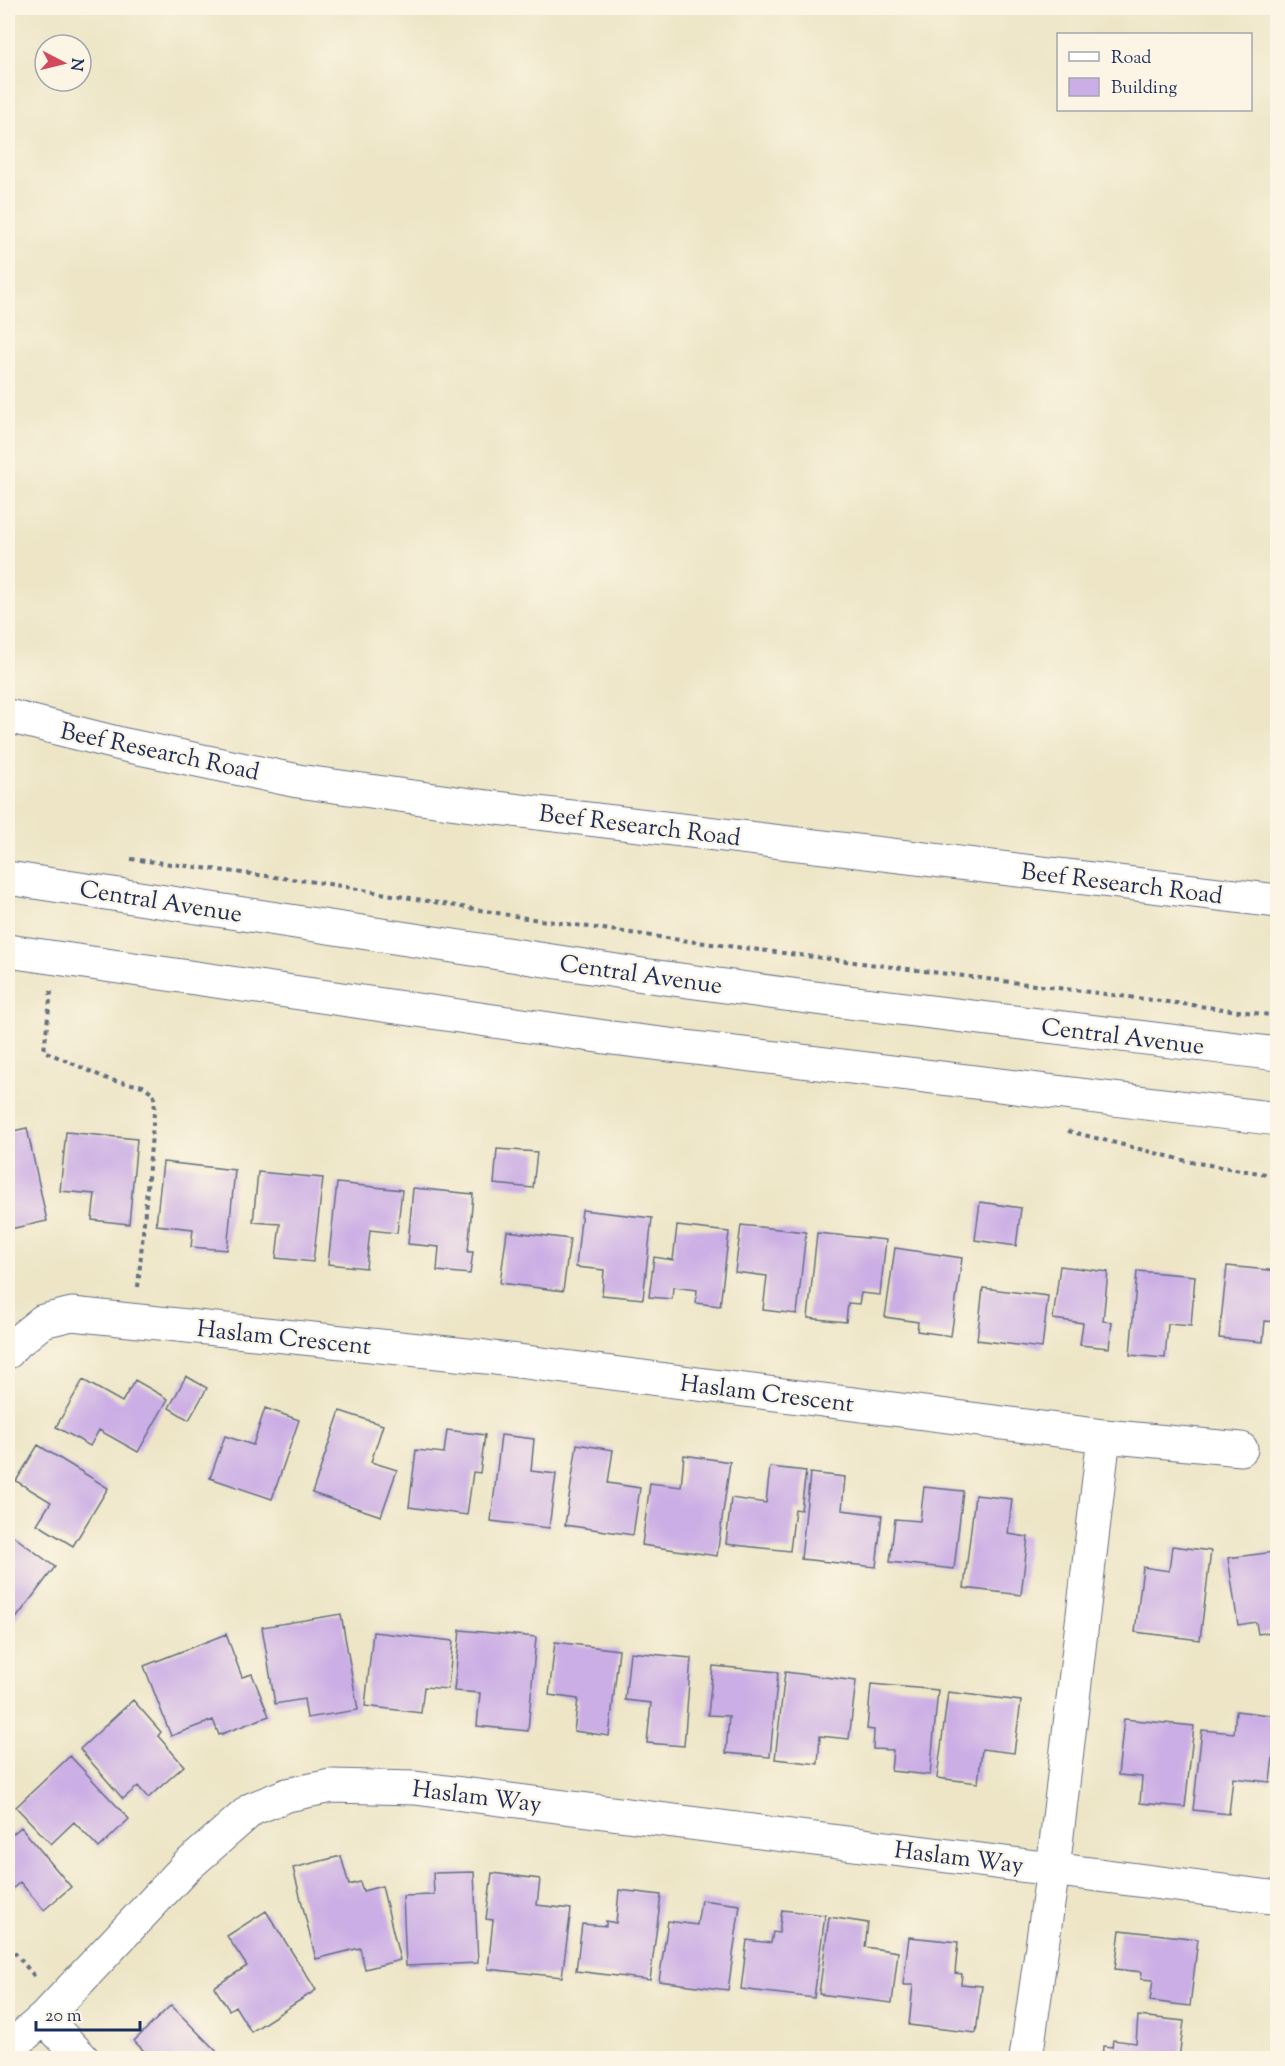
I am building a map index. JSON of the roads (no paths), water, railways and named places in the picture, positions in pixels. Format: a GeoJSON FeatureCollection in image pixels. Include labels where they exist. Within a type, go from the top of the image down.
{"type":"FeatureCollection","features":[{"type":"Feature","properties":{"kind":"street","name":"Beef Research Road"},"geometry":{"type":"LineString","coordinates":[[8,717],[125,745],[298,781],[483,806],[1278,901]]}},
{"type":"Feature","properties":{"kind":"street","name":"Central Avenue"},"geometry":{"type":"LineString","coordinates":[[8,878],[654,976],[807,997],[1278,1054]]}},
{"type":"Feature","properties":{"kind":"street"},"geometry":{"type":"LineString","coordinates":[[8,951],[612,1038],[1278,1119]]}},
{"type":"Feature","properties":{"kind":"street","name":"Haslam Crescent"},"geometry":{"type":"LineString","coordinates":[[8,1352],[43,1321],[72,1314],[486,1357],[1104,1436],[1240,1449]]}},
{"type":"Feature","properties":{"kind":"street"},"geometry":{"type":"LineString","coordinates":[[1026,2058],[1053,1869],[1104,1436]]}},
{"type":"Feature","properties":{"kind":"street","name":"Haslam Way"},"geometry":{"type":"LineString","coordinates":[[8,2049],[44,2019],[186,1867],[252,1809],[287,1795],[331,1786],[415,1788],[1053,1869]]}},
{"type":"Feature","properties":{"kind":"street"},"geometry":{"type":"LineString","coordinates":[[1053,1869],[1278,1898]]}},
{"type":"Feature","properties":{"kind":"street"},"geometry":{"type":"LineString","coordinates":[[44,2019],[82,2058]]}}]}
